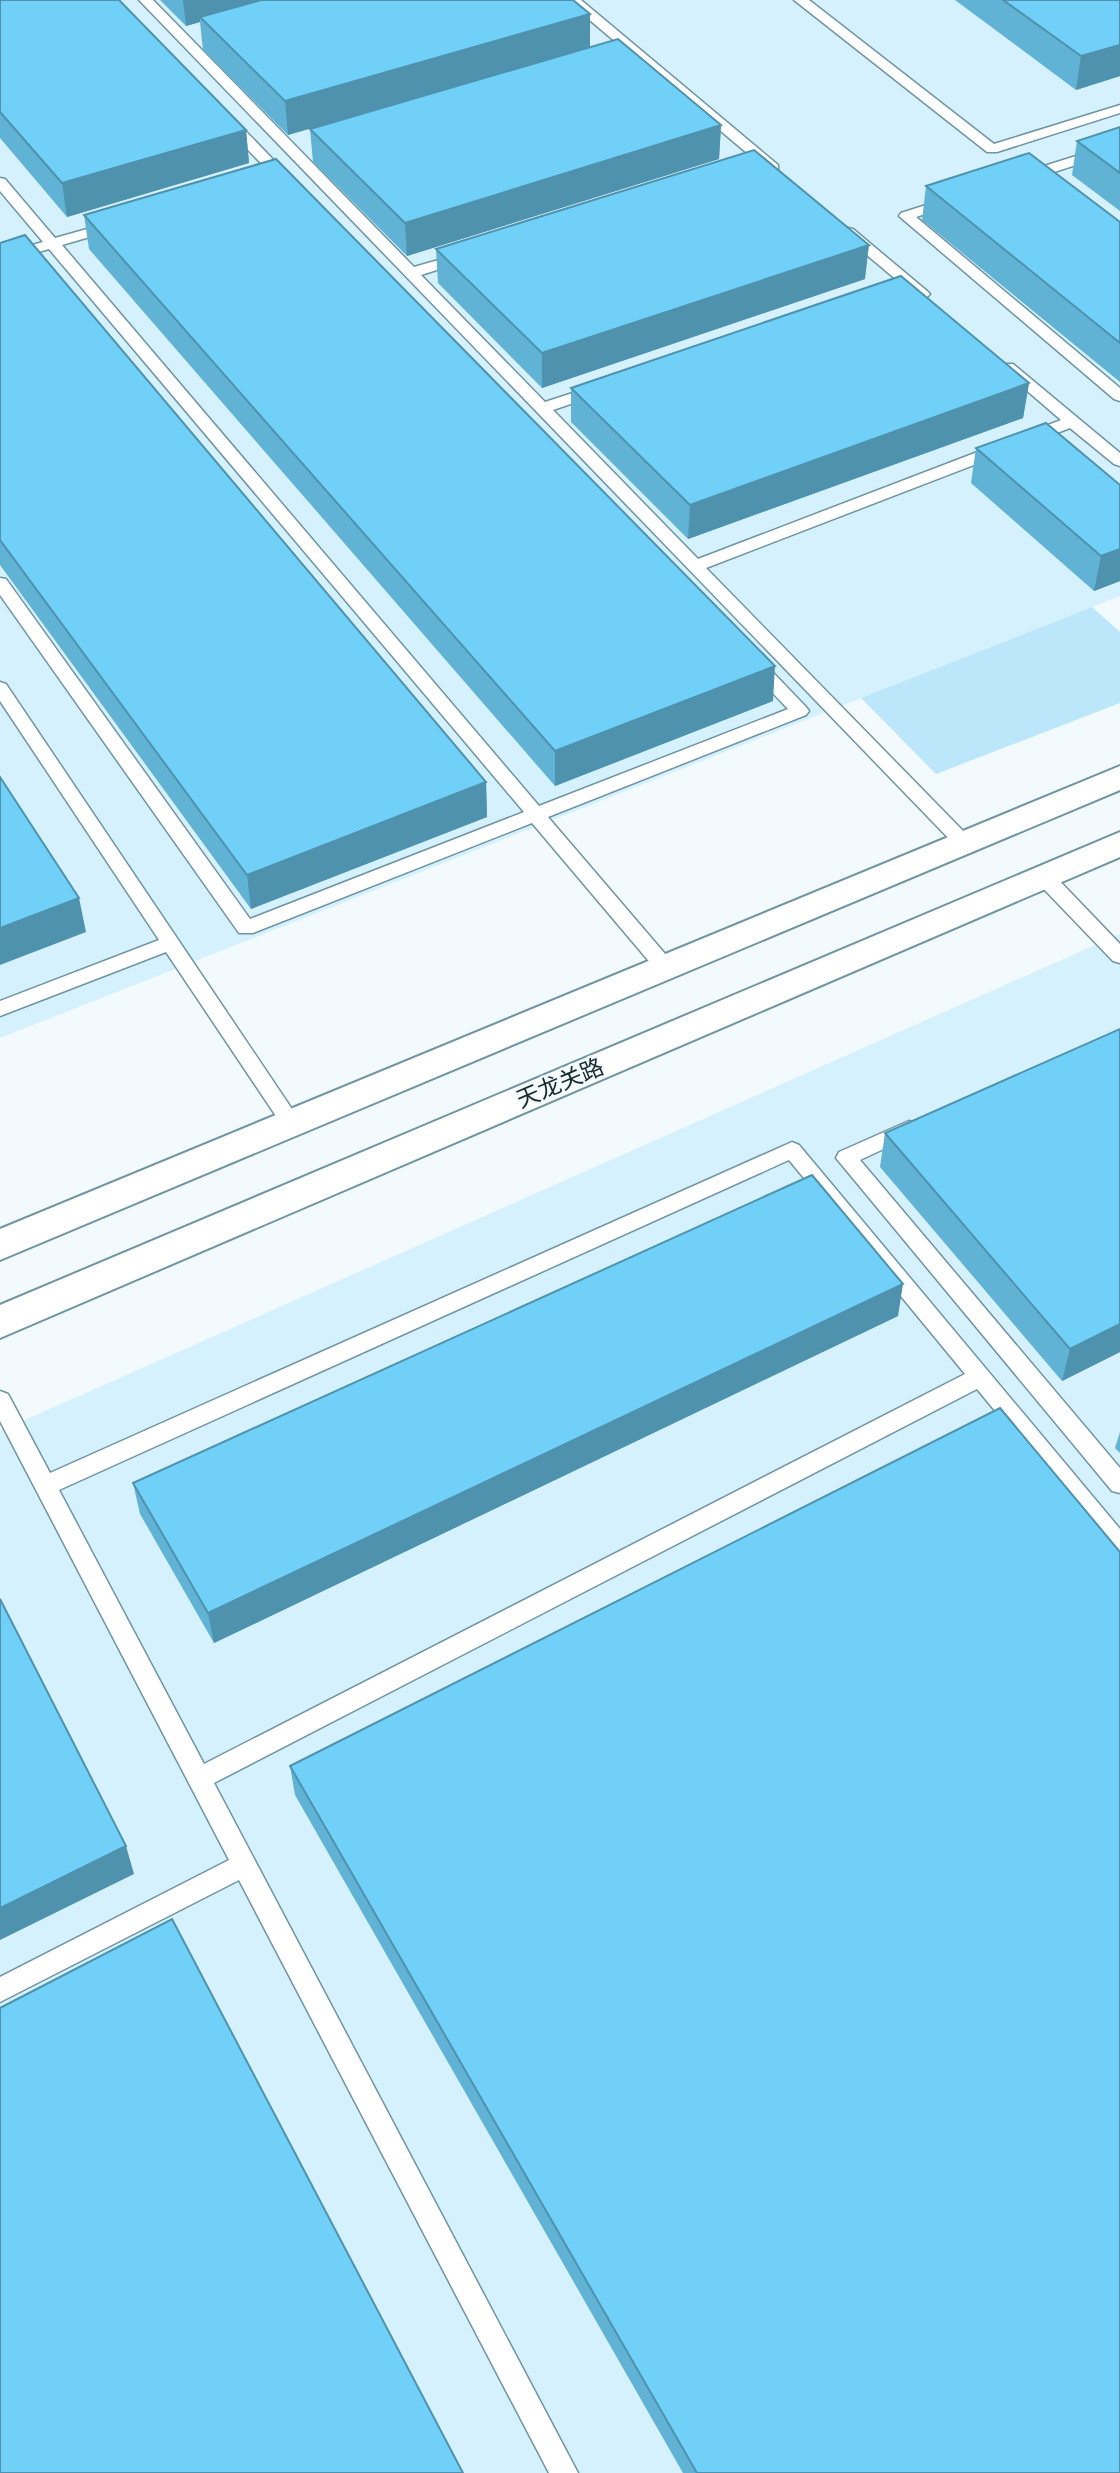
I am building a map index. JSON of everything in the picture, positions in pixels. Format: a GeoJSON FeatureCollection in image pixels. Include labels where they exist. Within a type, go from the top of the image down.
{"type":"FeatureCollection","features":[{"type":"Feature","properties":{"kind":"street"},"geometry":{"type":"LineString","coordinates":[[0,1245],[1120,777]]}},
{"type":"Feature","properties":{"kind":"street","name":"天龙关路"},"geometry":{"type":"LineString","coordinates":[[0,1322],[1120,844]]}},
{"type":"Feature","properties":{"kind":"lane"},"geometry":{"type":"LineString","coordinates":[[146,0],[193,39],[299,148],[411,273],[963,842]]}},
{"type":"Feature","properties":{"kind":"lane"},"geometry":{"type":"LineString","coordinates":[[573,0],[625,51],[760,165],[787,180]]}},
{"type":"Feature","properties":{"kind":"lane"},"geometry":{"type":"LineString","coordinates":[[801,0],[992,149],[1120,109]]}},
{"type":"Feature","properties":{"kind":"lane"},"geometry":{"type":"LineString","coordinates":[[214,106],[273,176],[299,194]]}},
{"type":"Feature","properties":{"kind":"lane"},"geometry":{"type":"LineString","coordinates":[[1009,182],[1041,178],[1120,146]]}},
{"type":"Feature","properties":{"kind":"lane"},"geometry":{"type":"LineString","coordinates":[[0,182],[665,967]]}},
{"type":"Feature","properties":{"kind":"lane"},"geometry":{"type":"LineString","coordinates":[[971,195],[906,216],[1120,396]]}},
{"type":"Feature","properties":{"kind":"lane"},"geometry":{"type":"LineString","coordinates":[[0,260],[132,219]]}},
{"type":"Feature","properties":{"kind":"lane"},"geometry":{"type":"LineString","coordinates":[[838,223],[903,286],[930,301]]}},
{"type":"Feature","properties":{"kind":"lane"},"geometry":{"type":"LineString","coordinates":[[411,273],[477,253]]}},
{"type":"Feature","properties":{"kind":"lane"},"geometry":{"type":"LineString","coordinates":[[991,352],[1120,461]]}},
{"type":"Feature","properties":{"kind":"lane"},"geometry":{"type":"LineString","coordinates":[[543,408],[608,386]]}},
{"type":"Feature","properties":{"kind":"lane"},"geometry":{"type":"LineString","coordinates":[[695,566],[1073,421]]}},
{"type":"Feature","properties":{"kind":"lane"},"geometry":{"type":"LineString","coordinates":[[0,583],[246,928],[800,711],[743,652]]}},
{"type":"Feature","properties":{"kind":"lane"},"geometry":{"type":"LineString","coordinates":[[0,688],[291,1123]]}},
{"type":"Feature","properties":{"kind":"lane"},"geometry":{"type":"LineString","coordinates":[[1044,877],[1120,956]]}},
{"type":"Feature","properties":{"kind":"lane"},"geometry":{"type":"LineString","coordinates":[[0,1009],[170,943]]}},
{"type":"Feature","properties":{"kind":"lane"},"geometry":{"type":"LineString","coordinates":[[933,1118],[846,1158],[1120,1484]]}},
{"type":"Feature","properties":{"kind":"lane"},"geometry":{"type":"LineString","coordinates":[[45,1486],[792,1150],[1120,1546]]}},
{"type":"Feature","properties":{"kind":"lane"},"geometry":{"type":"LineString","coordinates":[[199,1779],[980,1377]]}},
{"type":"Feature","properties":{"kind":"lane"},"geometry":{"type":"LineString","coordinates":[[0,1400],[564,2473]]}},
{"type":"Feature","properties":{"kind":"lane"},"geometry":{"type":"LineString","coordinates":[[0,1990],[245,1865]]}},
{"type":"Feature","properties":{"kind":"shaded area"},"geometry":{"type":"Polygon","coordinates":[[[0,0],[1120,0],[1120,596],[0,1038],[0,0]]]}},
{"type":"Feature","properties":{"kind":"shaded area"},"geometry":{"type":"Polygon","coordinates":[[[1092,607],[1120,632],[1120,703],[936,774],[861,698],[1092,607]]]}},
{"type":"Feature","properties":{"kind":"shaded area"},"geometry":{"type":"Polygon","coordinates":[[[1120,934],[1120,2473],[0,2473],[0,1431],[1120,934]]]}},
{"type":"Feature","properties":{"kind":"building"},"geometry":{"type":"Polygon","coordinates":[[[0,0],[119,0],[246,130],[62,183],[0,112],[0,0]]]}},
{"type":"Feature","properties":{"kind":"building"},"geometry":{"type":"Polygon","coordinates":[[[261,0],[573,0],[590,14],[285,101],[200,17],[261,0]]]}},
{"type":"Feature","properties":{"kind":"building"},"geometry":{"type":"Polygon","coordinates":[[[1003,0],[1120,0],[1120,45],[1081,56],[1003,0]]]}},
{"type":"Feature","properties":{"kind":"building"},"geometry":{"type":"Polygon","coordinates":[[[618,39],[721,125],[405,223],[310,129],[618,39]]]}},
{"type":"Feature","properties":{"kind":"building"},"geometry":{"type":"Polygon","coordinates":[[[1120,127],[1120,173],[1077,141],[1120,127]]]}},
{"type":"Feature","properties":{"kind":"building"},"geometry":{"type":"Polygon","coordinates":[[[754,150],[869,245],[542,353],[436,249],[754,150]]]}},
{"type":"Feature","properties":{"kind":"building"},"geometry":{"type":"Polygon","coordinates":[[[1029,153],[1120,222],[1120,343],[926,186],[1029,153]]]}},
{"type":"Feature","properties":{"kind":"building"},"geometry":{"type":"Polygon","coordinates":[[[276,159],[775,666],[555,751],[84,215],[276,159]]]}},
{"type":"Feature","properties":{"kind":"building"},"geometry":{"type":"Polygon","coordinates":[[[25,235],[486,782],[247,875],[0,540],[0,243],[25,235]]]}},
{"type":"Feature","properties":{"kind":"building"},"geometry":{"type":"Polygon","coordinates":[[[901,276],[1029,383],[690,505],[571,388],[901,276]]]}},
{"type":"Feature","properties":{"kind":"building"},"geometry":{"type":"Polygon","coordinates":[[[1046,423],[1120,485],[1120,549],[1101,556],[976,448],[1046,423]]]}},
{"type":"Feature","properties":{"kind":"building"},"geometry":{"type":"Polygon","coordinates":[[[0,777],[79,898],[0,928],[0,777]]]}},
{"type":"Feature","properties":{"kind":"building"},"geometry":{"type":"Polygon","coordinates":[[[1120,1029],[1120,1324],[1070,1349],[885,1133],[1120,1029]]]}},
{"type":"Feature","properties":{"kind":"building"},"geometry":{"type":"Polygon","coordinates":[[[812,1175],[903,1284],[208,1613],[133,1483],[812,1175]]]}},
{"type":"Feature","properties":{"kind":"building"},"geometry":{"type":"Polygon","coordinates":[[[1000,1408],[1120,1552],[1120,2473],[697,2473],[290,1766],[1000,1408]]]}},
{"type":"Feature","properties":{"kind":"building"},"geometry":{"type":"Polygon","coordinates":[[[0,1599],[126,1846],[0,1908],[0,1599]]]}},
{"type":"Feature","properties":{"kind":"building"},"geometry":{"type":"Polygon","coordinates":[[[172,1919],[463,2473],[0,2473],[0,2008],[172,1919]]]}}]}
